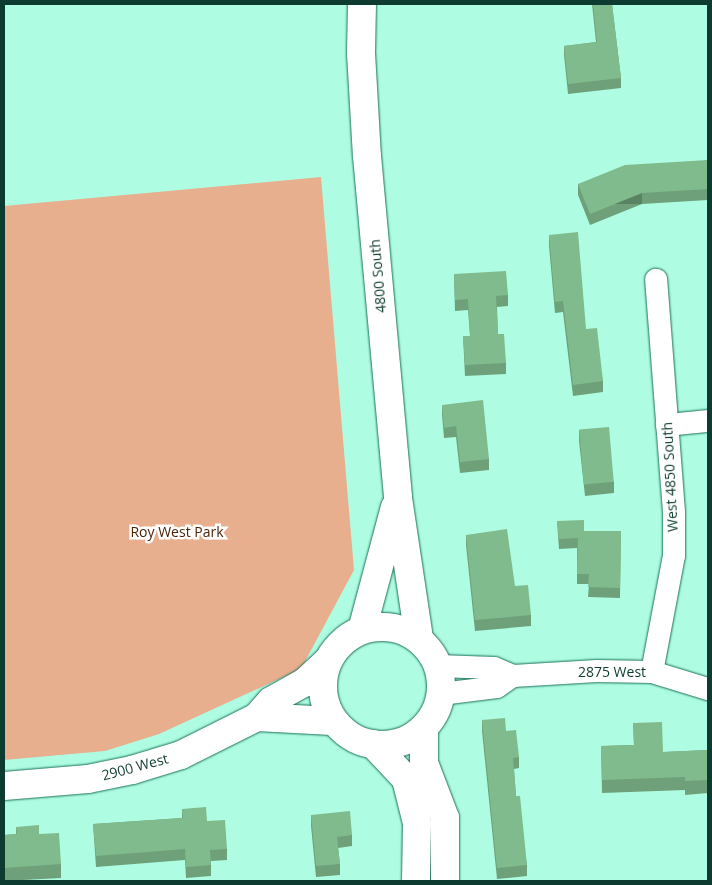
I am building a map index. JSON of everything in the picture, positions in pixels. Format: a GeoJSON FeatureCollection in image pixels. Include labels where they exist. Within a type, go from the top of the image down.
{"type":"FeatureCollection","features":[{"type":"Feature","properties":{"kind":"main road","name":"4800 South"},"geometry":{"type":"LineString","coordinates":[[351,4],[361,53]]}},
{"type":"Feature","properties":{"kind":"main road","name":"4800 South"},"geometry":{"type":"LineString","coordinates":[[362,4],[361,53],[367,156],[398,498],[419,639]]}},
{"type":"Feature","properties":{"kind":"main road","name":"4800 South"},"geometry":{"type":"LineString","coordinates":[[362,630],[398,498]]}},
{"type":"Feature","properties":{"kind":"main road"},"geometry":{"type":"LineString","coordinates":[[382,626],[402,630],[419,639],[438,666],[441,694],[432,718],[424,728],[409,739],[391,745],[373,744],[357,740],[332,722],[257,717],[271,701],[304,683],[328,661],[348,637],[362,630],[382,626]]}},
{"type":"Feature","properties":{"kind":"main road"},"geometry":{"type":"LineString","coordinates":[[328,661],[323,680],[324,699],[332,722]]}},
{"type":"Feature","properties":{"kind":"main road","name":"2900 West"},"geometry":{"type":"LineString","coordinates":[[4,786],[88,779],[132,770],[181,755],[257,717]]}},
{"type":"Feature","properties":{"kind":"main road"},"geometry":{"type":"LineString","coordinates":[[424,728],[424,763],[445,818],[445,881]]}},
{"type":"Feature","properties":{"kind":"main road"},"geometry":{"type":"LineString","coordinates":[[373,744],[406,778],[417,824],[416,881]]}},
{"type":"Feature","properties":{"kind":"street"},"geometry":{"type":"LineString","coordinates":[[356,4],[361,53]]}},
{"type":"Feature","properties":{"kind":"street","name":"West 4850 South"},"geometry":{"type":"LineString","coordinates":[[652,672],[674,556],[667,425],[656,280]]}},
{"type":"Feature","properties":{"kind":"street"},"geometry":{"type":"LineString","coordinates":[[667,425],[708,421]]}},
{"type":"Feature","properties":{"kind":"street","name":"2875 West"},"geometry":{"type":"LineString","coordinates":[[438,666],[494,668],[513,676],[598,670],[652,672],[708,689]]}},
{"type":"Feature","properties":{"kind":"street","name":"2875 West"},"geometry":{"type":"LineString","coordinates":[[441,694],[497,687],[513,676]]}},
{"type":"Feature","properties":{"kind":"green space","name":"Roy West Park"},"geometry":{"type":"Polygon","coordinates":[[[321,177],[354,570],[301,669],[159,734],[105,751],[4,760],[4,206],[321,177]]]}},
{"type":"Feature","properties":{"kind":"building"},"geometry":{"type":"Polygon","coordinates":[[[593,4],[612,4],[621,78],[568,84],[564,46],[597,42],[593,4]]]}},
{"type":"Feature","properties":{"kind":"building"},"geometry":{"type":"Polygon","coordinates":[[[708,160],[708,189],[642,193],[590,214],[578,184],[625,165],[708,160]]]}},
{"type":"Feature","properties":{"kind":"building"},"geometry":{"type":"Polygon","coordinates":[[[578,232],[586,329],[597,328],[603,381],[573,385],[563,301],[555,302],[549,235],[578,232]]]}},
{"type":"Feature","properties":{"kind":"building"},"geometry":{"type":"Polygon","coordinates":[[[506,271],[508,295],[496,296],[498,334],[504,334],[506,363],[465,365],[463,336],[470,336],[468,299],[455,300],[454,274],[506,271]]]}},
{"type":"Feature","properties":{"kind":"building"},"geometry":{"type":"Polygon","coordinates":[[[483,400],[489,459],[460,462],[456,426],[444,428],[442,405],[483,400]]]}},
{"type":"Feature","properties":{"kind":"building"},"geometry":{"type":"Polygon","coordinates":[[[609,427],[614,482],[584,484],[579,430],[609,427]]]}},
{"type":"Feature","properties":{"kind":"building"},"geometry":{"type":"Polygon","coordinates":[[[584,520],[584,531],[621,531],[620,588],[588,587],[589,574],[577,574],[578,538],[559,539],[557,521],[584,520]]]}},
{"type":"Feature","properties":{"kind":"building"},"geometry":{"type":"Polygon","coordinates":[[[507,529],[515,586],[528,585],[531,615],[475,620],[466,535],[507,529]]]}},
{"type":"Feature","properties":{"kind":"building"},"geometry":{"type":"Polygon","coordinates":[[[505,718],[506,731],[516,730],[519,757],[513,758],[516,796],[520,796],[527,865],[497,868],[482,720],[505,718]]]}},
{"type":"Feature","properties":{"kind":"building"},"geometry":{"type":"Polygon","coordinates":[[[662,722],[663,752],[708,750],[708,780],[685,781],[685,777],[602,780],[601,746],[634,745],[633,723],[662,722]]]}},
{"type":"Feature","properties":{"kind":"building"},"geometry":{"type":"Polygon","coordinates":[[[206,807],[207,821],[225,820],[227,849],[210,850],[211,865],[186,867],[185,849],[96,856],[93,824],[183,818],[182,809],[206,807]]]}},
{"type":"Feature","properties":{"kind":"building"},"geometry":{"type":"Polygon","coordinates":[[[350,811],[352,835],[337,837],[340,864],[316,866],[311,815],[350,811]]]}},
{"type":"Feature","properties":{"kind":"building"},"geometry":{"type":"Polygon","coordinates":[[[39,825],[39,834],[59,833],[61,864],[4,868],[4,835],[17,834],[16,827],[39,825]]]}}]}
